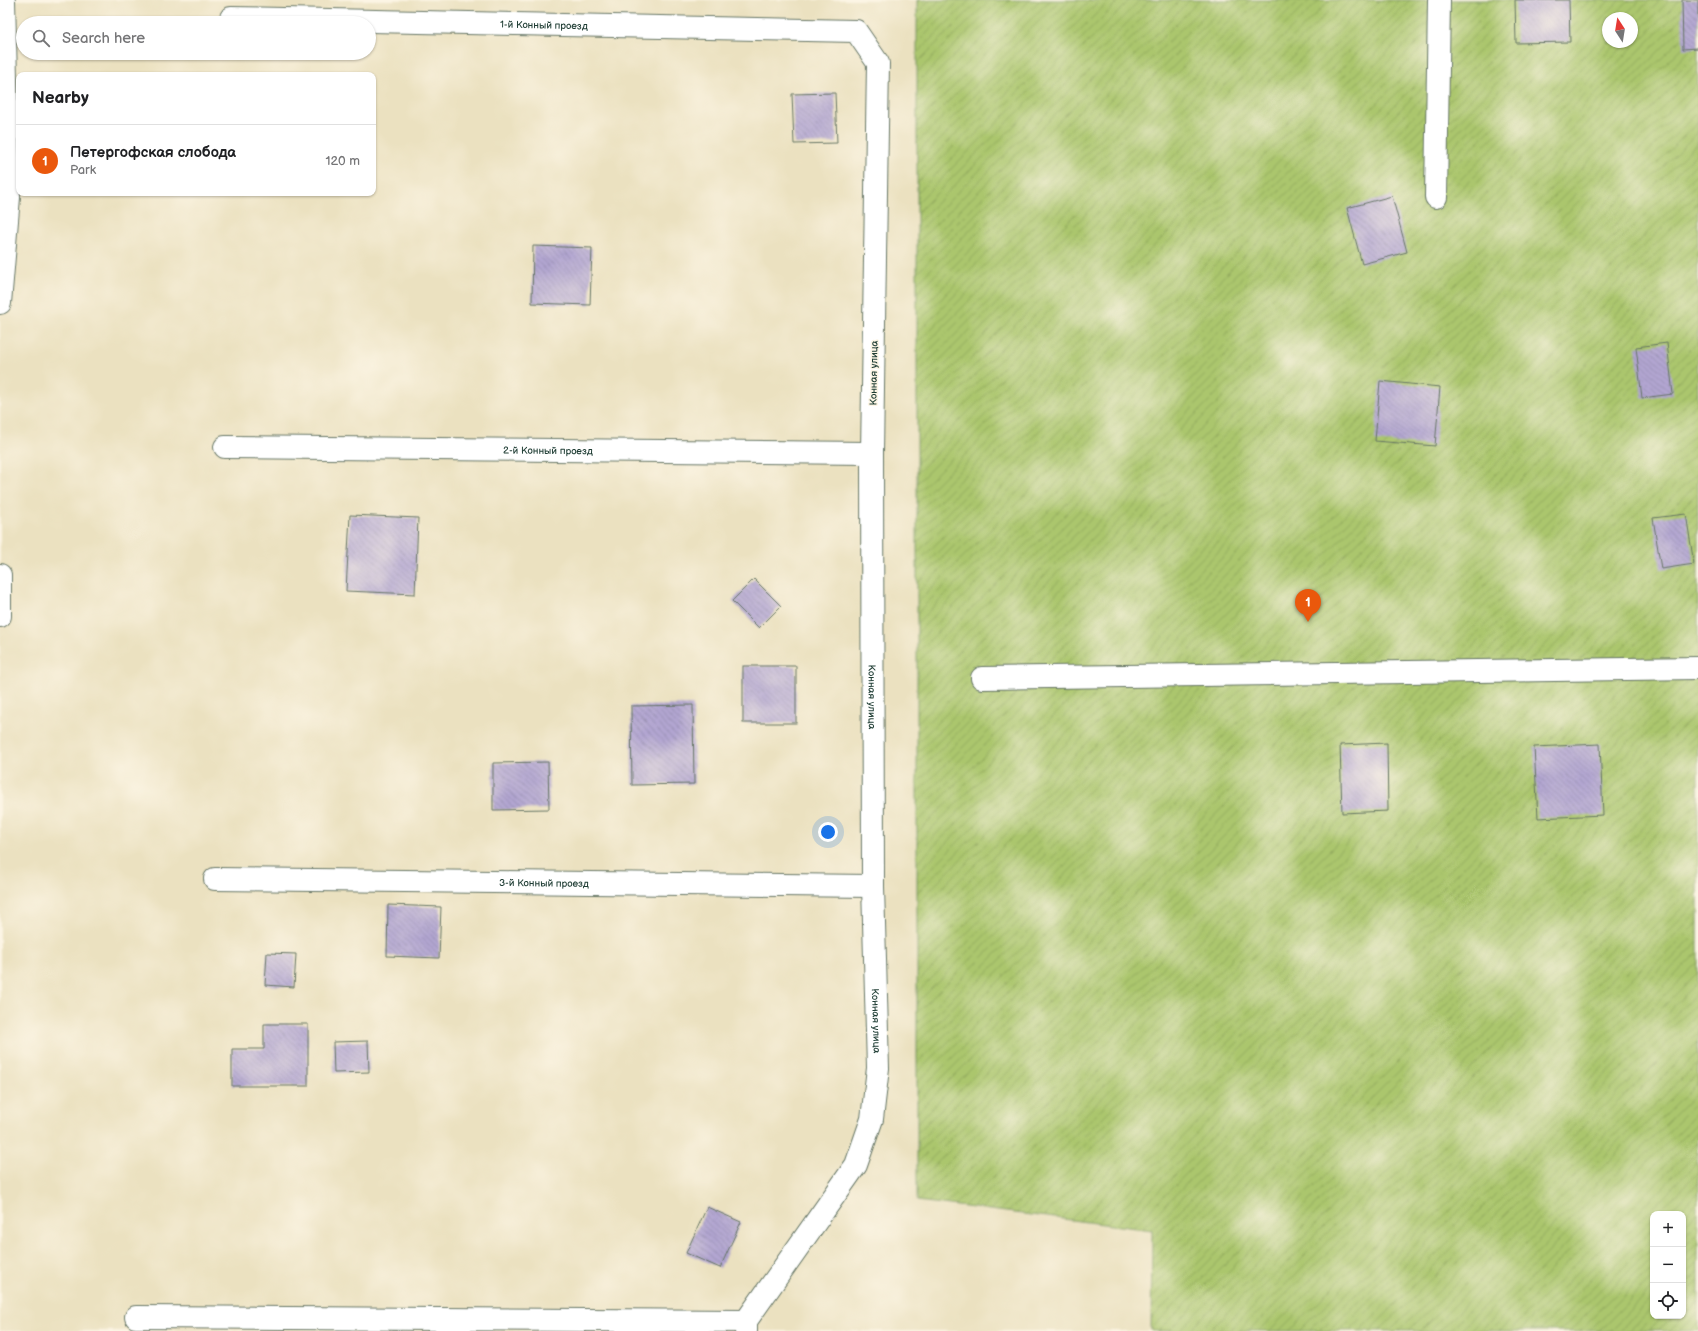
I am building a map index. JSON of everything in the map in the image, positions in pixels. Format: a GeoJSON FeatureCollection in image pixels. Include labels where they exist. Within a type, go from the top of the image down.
{"type":"FeatureCollection","features":[{"type":"Feature","properties":{"kind":"street"},"geometry":{"type":"LineString","coordinates":[[0,303],[9,197],[4,0]]}},
{"type":"Feature","properties":{"kind":"street"},"geometry":{"type":"LineString","coordinates":[[1436,196],[1439,0]]}},
{"type":"Feature","properties":{"kind":"street","name":"1-й Конный проезд"},"geometry":{"type":"LineString","coordinates":[[376,21],[856,31]]}},
{"type":"Feature","properties":{"kind":"street","name":"Конная улица"},"geometry":{"type":"LineString","coordinates":[[746,1326],[856,1165],[872,1119],[878,1068],[873,886],[872,453],[878,63],[856,31]]}},
{"type":"Feature","properties":{"kind":"street","name":"2-й Конный проезд"},"geometry":{"type":"LineString","coordinates":[[225,448],[872,453]]}},
{"type":"Feature","properties":{"kind":"street"},"geometry":{"type":"LineString","coordinates":[[0,575],[0,616]]}},
{"type":"Feature","properties":{"kind":"street"},"geometry":{"type":"LineString","coordinates":[[982,678],[1698,668]]}},
{"type":"Feature","properties":{"kind":"street","name":"3-й Конный проезд"},"geometry":{"type":"LineString","coordinates":[[215,879],[873,886]]}},
{"type":"Feature","properties":{"kind":"street"},"geometry":{"type":"LineString","coordinates":[[136,1317],[746,1326]]}},
{"type":"Feature","properties":{"kind":"green space"},"geometry":{"type":"Polygon","coordinates":[[[917,0],[1698,0],[1698,1331],[1151,1331],[1152,1230],[917,1201],[917,0]]]}},
{"type":"Feature","properties":{"kind":"building"},"geometry":{"type":"Polygon","coordinates":[[[1515,0],[1569,0],[1570,42],[1516,43],[1515,0]]]}},
{"type":"Feature","properties":{"kind":"building"},"geometry":{"type":"Polygon","coordinates":[[[1682,0],[1698,0],[1698,48],[1683,49],[1682,0]]]}},
{"type":"Feature","properties":{"kind":"building"},"geometry":{"type":"Polygon","coordinates":[[[835,93],[837,143],[794,144],[792,94],[835,93]]]}},
{"type":"Feature","properties":{"kind":"building"},"geometry":{"type":"Polygon","coordinates":[[[1392,196],[1407,252],[1362,264],[1347,208],[1392,196]]]}},
{"type":"Feature","properties":{"kind":"building"},"geometry":{"type":"Polygon","coordinates":[[[533,246],[592,248],[590,305],[532,303],[533,246]]]}},
{"type":"Feature","properties":{"kind":"building"},"geometry":{"type":"Polygon","coordinates":[[[1667,343],[1673,394],[1642,398],[1636,347],[1667,343]]]}},
{"type":"Feature","properties":{"kind":"building"},"geometry":{"type":"Polygon","coordinates":[[[1380,381],[1440,387],[1435,446],[1375,441],[1380,381]]]}},
{"type":"Feature","properties":{"kind":"building"},"geometry":{"type":"Polygon","coordinates":[[[1686,514],[1694,564],[1661,569],[1653,518],[1686,514]]]}},
{"type":"Feature","properties":{"kind":"building"},"geometry":{"type":"Polygon","coordinates":[[[350,515],[418,518],[415,594],[346,591],[350,515]]]}},
{"type":"Feature","properties":{"kind":"building"},"geometry":{"type":"Polygon","coordinates":[[[754,579],[781,606],[759,628],[732,601],[754,579]]]}},
{"type":"Feature","properties":{"kind":"building"},"geometry":{"type":"Polygon","coordinates":[[[743,666],[796,666],[796,723],[743,723],[743,666]]]}},
{"type":"Feature","properties":{"kind":"building"},"geometry":{"type":"Polygon","coordinates":[[[693,705],[694,784],[632,785],[631,706],[693,705]]]}},
{"type":"Feature","properties":{"kind":"building"},"geometry":{"type":"Polygon","coordinates":[[[1387,743],[1388,811],[1342,813],[1340,745],[1387,743]]]}},
{"type":"Feature","properties":{"kind":"building"},"geometry":{"type":"Polygon","coordinates":[[[1600,744],[1603,815],[1538,818],[1534,747],[1600,744]]]}},
{"type":"Feature","properties":{"kind":"building"},"geometry":{"type":"Polygon","coordinates":[[[548,762],[549,809],[493,810],[493,763],[548,762]]]}},
{"type":"Feature","properties":{"kind":"building"},"geometry":{"type":"Polygon","coordinates":[[[388,905],[441,907],[439,958],[387,956],[388,905]]]}},
{"type":"Feature","properties":{"kind":"building"},"geometry":{"type":"Polygon","coordinates":[[[267,953],[296,954],[294,987],[265,985],[267,953]]]}},
{"type":"Feature","properties":{"kind":"building"},"geometry":{"type":"Polygon","coordinates":[[[264,1024],[308,1024],[308,1086],[232,1086],[232,1049],[264,1049],[264,1024]]]}},
{"type":"Feature","properties":{"kind":"building"},"geometry":{"type":"Polygon","coordinates":[[[368,1041],[369,1072],[334,1073],[333,1042],[368,1041]]]}},
{"type":"Feature","properties":{"kind":"building"},"geometry":{"type":"Polygon","coordinates":[[[707,1207],[741,1222],[720,1268],[686,1253],[707,1207]]]}},
{"type":"Feature","properties":{"kind":"place","name":"Петергофская слобода"},"geometry":{"type":"Point","coordinates":[1308,622]}}]}
